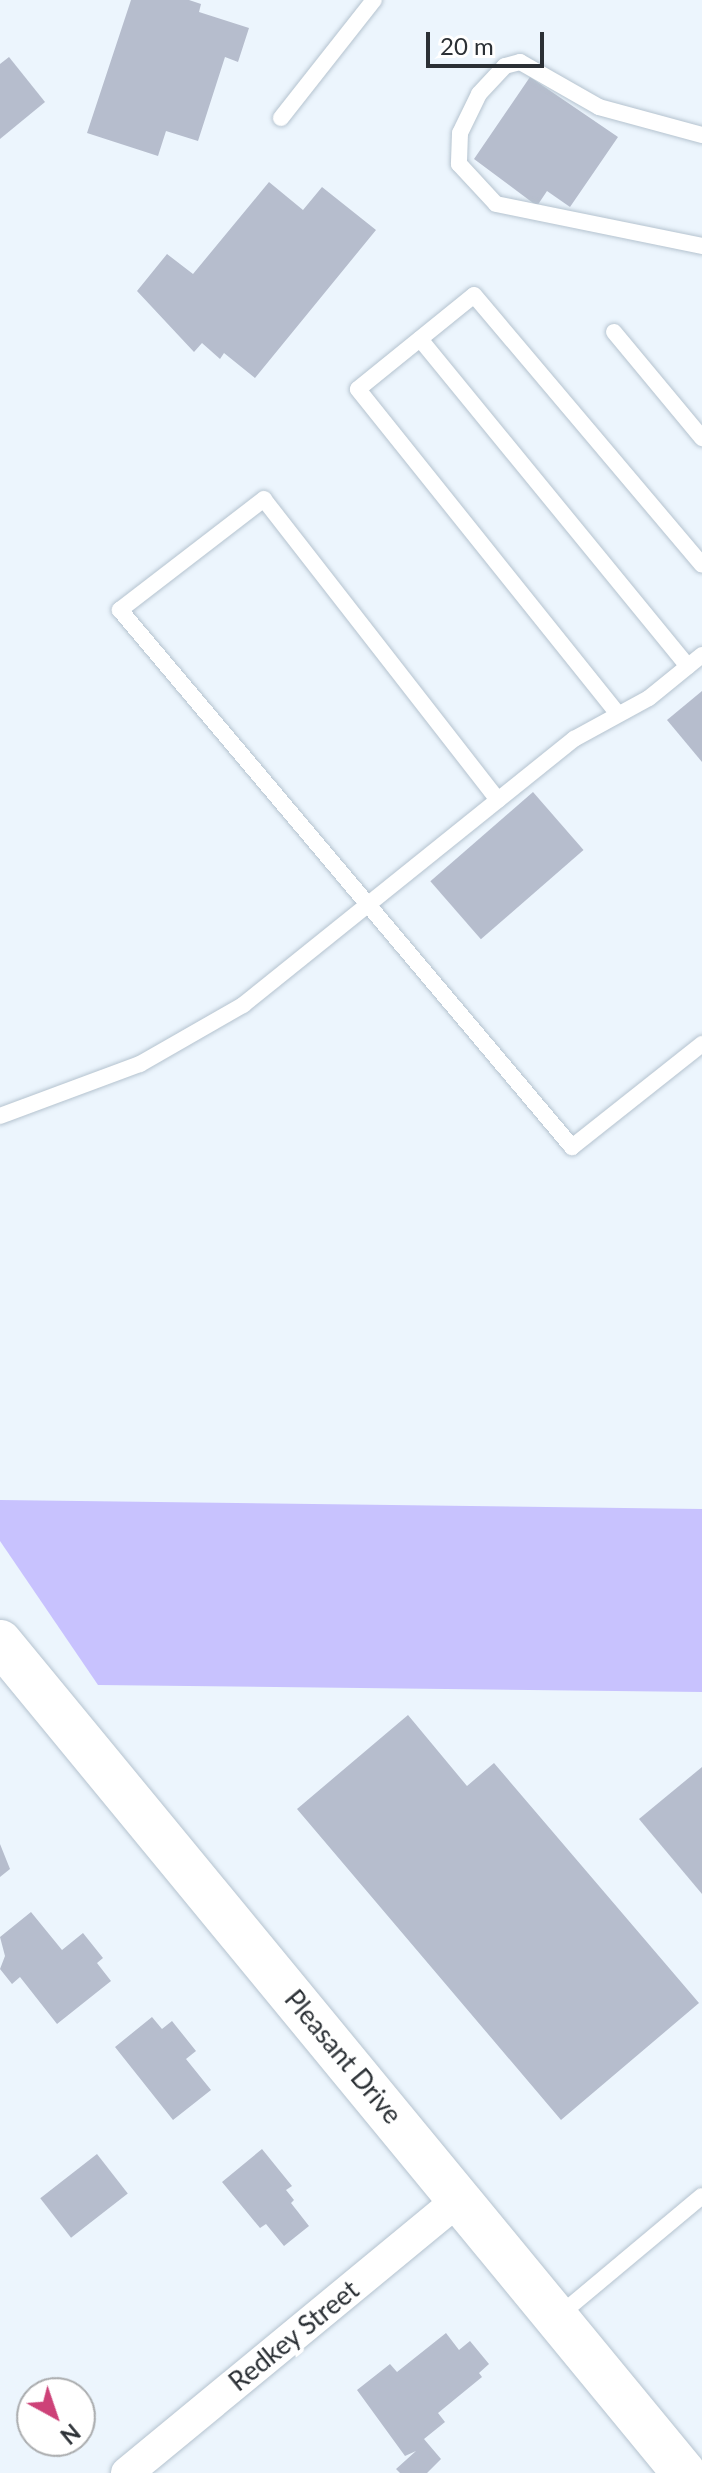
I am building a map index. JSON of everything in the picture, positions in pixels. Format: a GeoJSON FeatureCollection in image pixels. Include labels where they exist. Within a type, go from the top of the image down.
{"type":"FeatureCollection","features":[{"type":"Feature","properties":{"kind":"street","name":"Pleasant Drive"},"geometry":{"type":"LineString","coordinates":[[0,1642],[461,2198],[555,2319],[684,2473]]}},
{"type":"Feature","properties":{"kind":"street","name":"Redkey Street"},"geometry":{"type":"LineString","coordinates":[[127,2473],[461,2198]]}},
{"type":"Feature","properties":{"kind":"lane"},"geometry":{"type":"LineString","coordinates":[[281,118],[374,0]]}},
{"type":"Feature","properties":{"kind":"lane"},"geometry":{"type":"LineString","coordinates":[[702,135],[599,107],[520,62],[505,66],[479,94],[460,133],[459,164],[496,204],[702,246]]}},
{"type":"Feature","properties":{"kind":"lane"},"geometry":{"type":"LineString","coordinates":[[618,714],[358,389],[474,295],[702,565]]}},
{"type":"Feature","properties":{"kind":"lane"},"geometry":{"type":"LineString","coordinates":[[614,332],[702,438]]}},
{"type":"Feature","properties":{"kind":"lane"},"geometry":{"type":"LineString","coordinates":[[420,339],[688,666]]}},
{"type":"Feature","properties":{"kind":"lane"},"geometry":{"type":"LineString","coordinates":[[498,800],[264,499],[120,610],[572,1147],[702,1044]]}},
{"type":"Feature","properties":{"kind":"lane"},"geometry":{"type":"LineString","coordinates":[[0,1116],[140,1064],[243,1005],[574,739],[649,698],[702,655]]}},
{"type":"Feature","properties":{"kind":"lane"},"geometry":{"type":"LineString","coordinates":[[555,2319],[702,2196]]}},
{"type":"Feature","properties":{"kind":"shaded area"},"geometry":{"type":"Polygon","coordinates":[[[0,1500],[702,1509],[702,1692],[98,1685],[0,1541],[0,1500]]]}},
{"type":"Feature","properties":{"kind":"building"},"geometry":{"type":"Polygon","coordinates":[[[131,0],[189,0],[201,4],[199,12],[249,28],[238,62],[225,57],[198,141],[166,131],[158,156],[87,133],[131,0]]]}},
{"type":"Feature","properties":{"kind":"building"},"geometry":{"type":"Polygon","coordinates":[[[9,57],[45,102],[0,139],[0,64],[9,57]]]}},
{"type":"Feature","properties":{"kind":"building"},"geometry":{"type":"Polygon","coordinates":[[[530,77],[618,137],[570,207],[547,191],[537,206],[474,159],[530,77]]]}},
{"type":"Feature","properties":{"kind":"building"},"geometry":{"type":"Polygon","coordinates":[[[269,182],[303,210],[322,187],[376,230],[255,378],[224,353],[220,359],[202,343],[194,352],[137,291],[167,254],[193,274],[269,182]]]}},
{"type":"Feature","properties":{"kind":"building"},"geometry":{"type":"Polygon","coordinates":[[[702,691],[702,762],[667,720],[702,691]]]}},
{"type":"Feature","properties":{"kind":"building"},"geometry":{"type":"Polygon","coordinates":[[[533,792],[584,850],[481,939],[430,881],[533,792]]]}},
{"type":"Feature","properties":{"kind":"building"},"geometry":{"type":"Polygon","coordinates":[[[408,1715],[467,1786],[494,1763],[699,2003],[561,2120],[297,1809],[408,1715]]]}},
{"type":"Feature","properties":{"kind":"building"},"geometry":{"type":"Polygon","coordinates":[[[702,1767],[702,1894],[639,1819],[702,1767]]]}},
{"type":"Feature","properties":{"kind":"building"},"geometry":{"type":"Polygon","coordinates":[[[0,1844],[10,1869],[0,1877],[0,1844]]]}},
{"type":"Feature","properties":{"kind":"building"},"geometry":{"type":"Polygon","coordinates":[[[31,1912],[62,1950],[83,1933],[103,1958],[97,1963],[111,1981],[57,2024],[20,1977],[12,1984],[0,1969],[5,1956],[0,1937],[31,1912]]]}},
{"type":"Feature","properties":{"kind":"building"},"geometry":{"type":"Polygon","coordinates":[[[152,2017],[162,2029],[172,2021],[196,2051],[186,2059],[211,2090],[173,2120],[115,2047],[152,2017]]]}},
{"type":"Feature","properties":{"kind":"building"},"geometry":{"type":"Polygon","coordinates":[[[262,2149],[292,2186],[286,2190],[294,2200],[291,2203],[309,2226],[284,2246],[266,2224],[260,2228],[222,2182],[262,2149]]]}},
{"type":"Feature","properties":{"kind":"building"},"geometry":{"type":"Polygon","coordinates":[[[97,2154],[128,2193],[71,2238],[40,2198],[97,2154]]]}},
{"type":"Feature","properties":{"kind":"building"},"geometry":{"type":"Polygon","coordinates":[[[446,2333],[459,2350],[470,2341],[489,2364],[479,2373],[482,2377],[438,2413],[445,2422],[424,2439],[441,2459],[427,2473],[400,2473],[396,2469],[416,2451],[405,2456],[357,2390],[390,2364],[397,2372],[446,2333]]]}}]}
